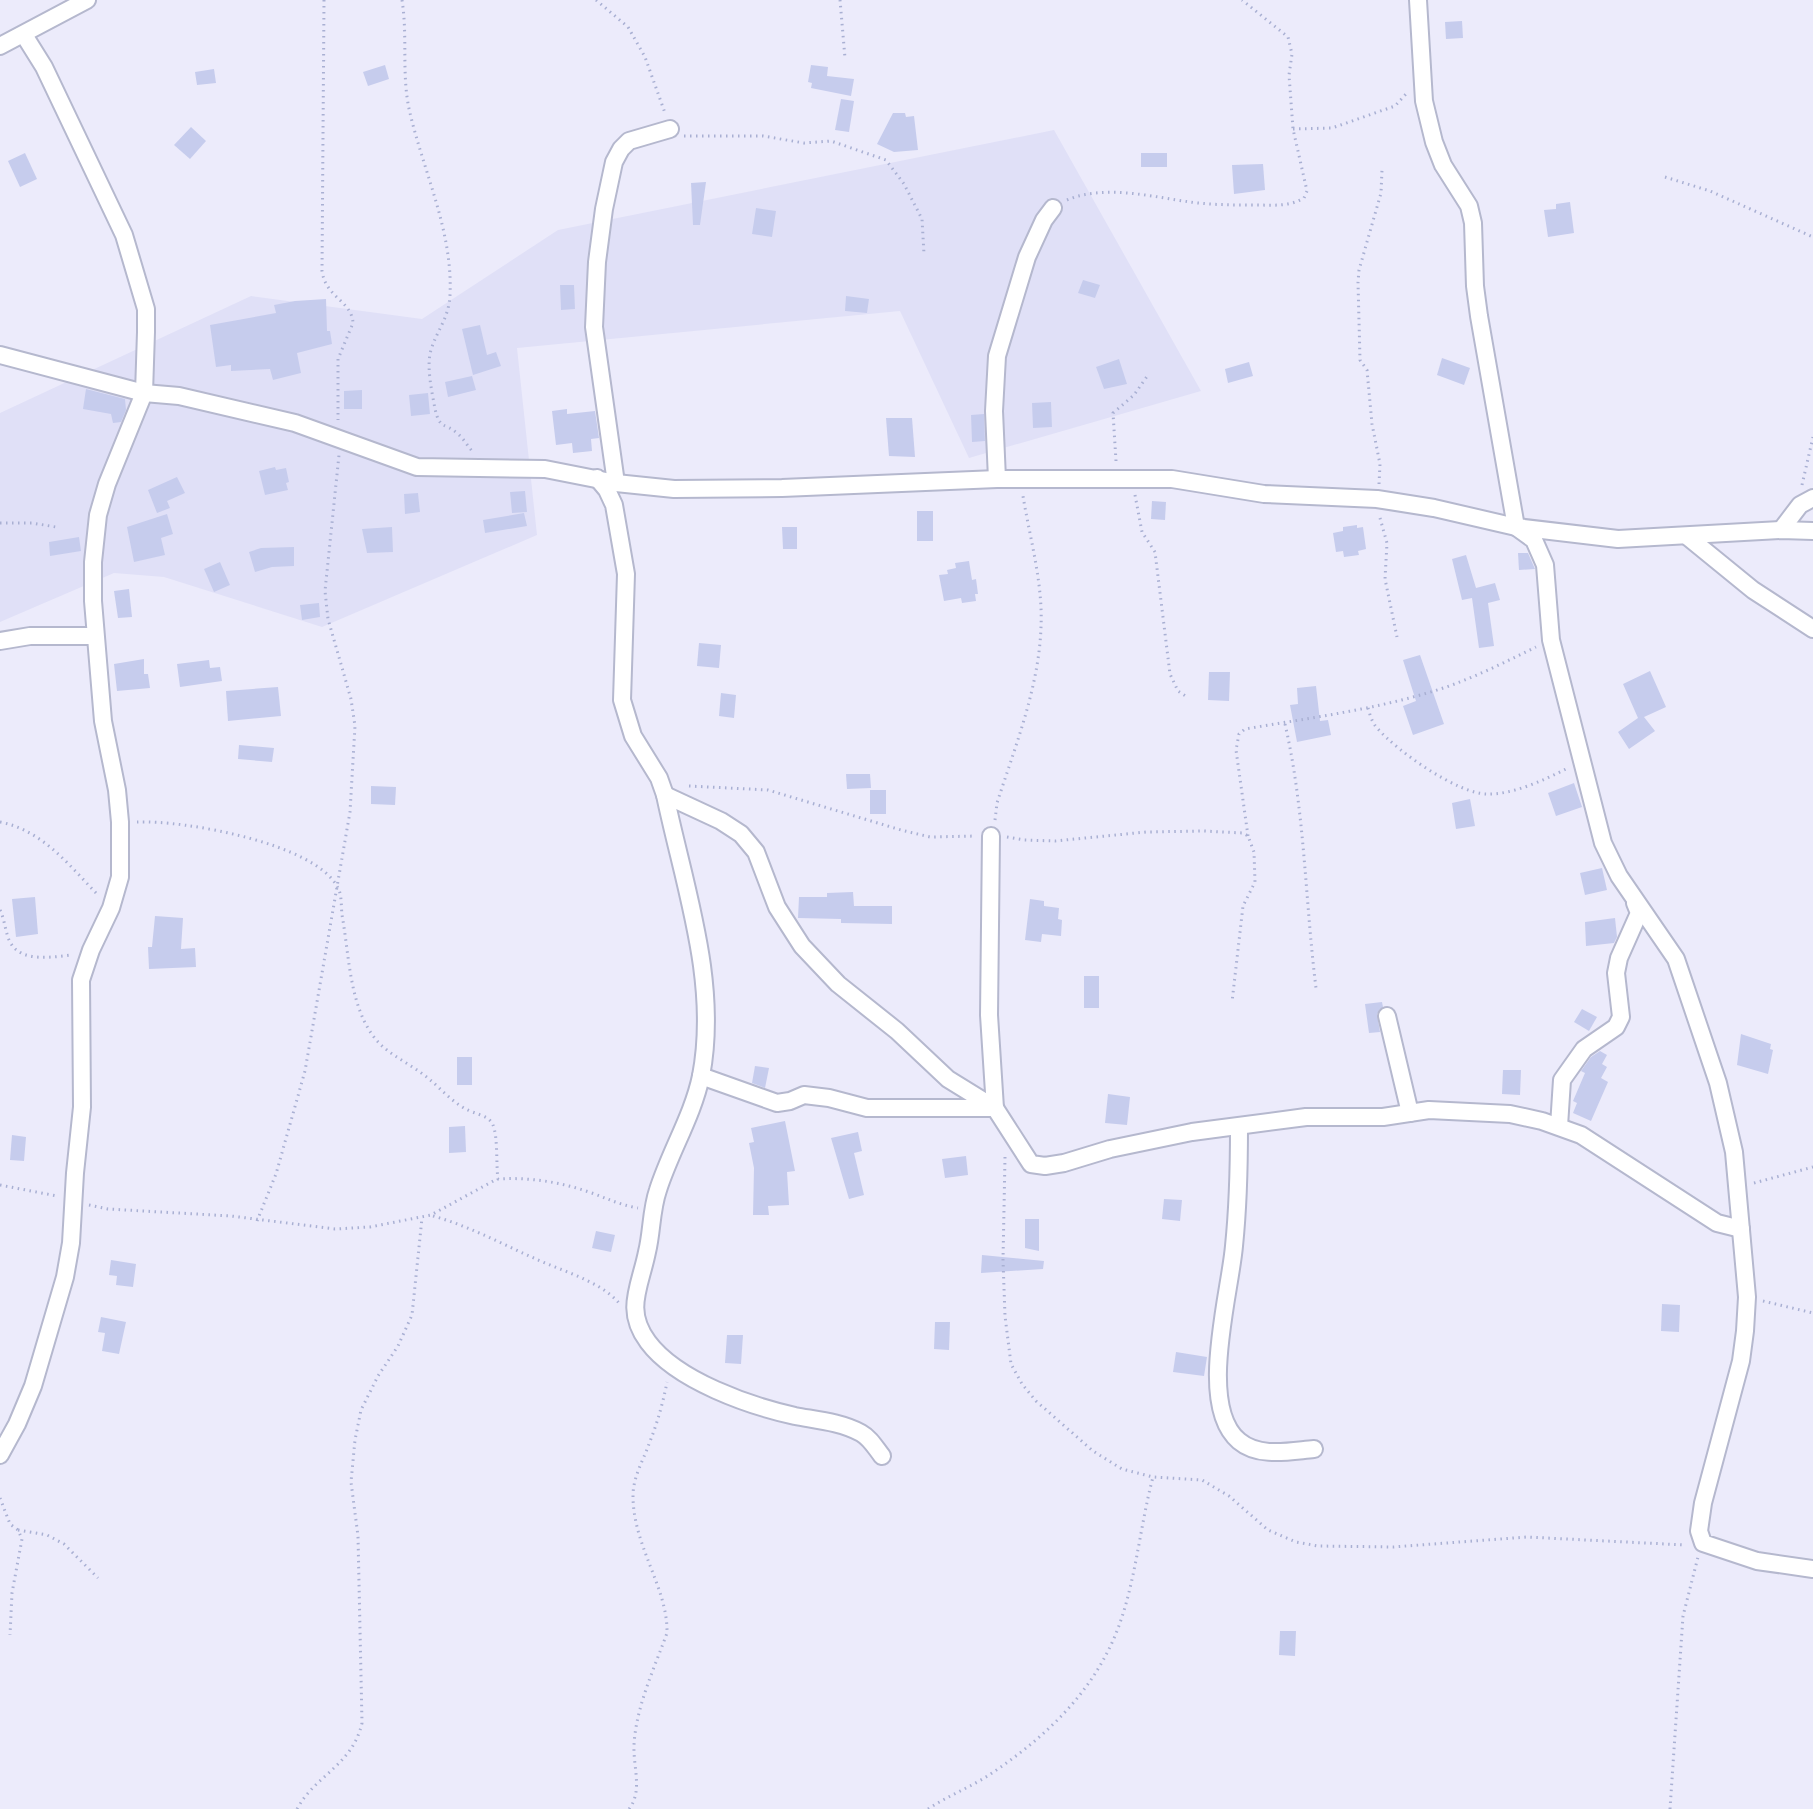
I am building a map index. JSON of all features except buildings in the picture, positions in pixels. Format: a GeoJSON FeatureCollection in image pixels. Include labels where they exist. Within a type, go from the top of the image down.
{"type":"FeatureCollection","features":[{"type":"Feature","properties":{"kind":"street"},"geometry":{"type":"LineString","coordinates":[[0,46],[87,0]]}},
{"type":"Feature","properties":{"kind":"street"},"geometry":{"type":"LineString","coordinates":[[1418,0],[1421,77],[1434,142],[1443,165],[1469,206],[1473,223],[1478,306],[1516,527],[1534,540],[1545,565],[1551,640],[1581,762],[1603,843],[1639,913],[1619,958],[1616,974],[1621,1017],[1616,1027],[1584,1049],[1562,1080],[1559,1126]]}},
{"type":"Feature","properties":{"kind":"street"},"geometry":{"type":"LineString","coordinates":[[0,1455],[25,1405],[46,1348],[71,1243],[72,1201],[82,1107],[79,1001],[81,980],[91,950],[111,908],[120,877],[120,822],[117,790],[103,721],[95,636],[93,562],[98,515],[107,484],[144,393],[146,309],[133,258],[103,186],[44,67],[24,35]]}},
{"type":"Feature","properties":{"kind":"street"},"geometry":{"type":"LineString","coordinates":[[616,483],[594,327],[597,262],[603,220],[614,162],[621,149],[629,141],[670,129]]}},
{"type":"Feature","properties":{"kind":"street"},"geometry":{"type":"LineString","coordinates":[[997,479],[994,411],[997,356],[1027,257],[1044,220],[1053,208]]}},
{"type":"Feature","properties":{"kind":"street"},"geometry":{"type":"LineString","coordinates":[[0,354],[144,393],[179,396],[256,413],[339,438],[417,467],[489,466],[545,470],[616,483],[674,489],[997,479],[1172,479],[1264,494],[1377,499],[1434,508],[1516,527],[1618,539],[1688,537],[1781,530],[1813,531]]}},
{"type":"Feature","properties":{"kind":"street"},"geometry":{"type":"LineString","coordinates":[[597,478],[607,490],[614,505],[626,574],[622,700],[633,736],[659,778],[665,795],[698,942],[704,1021],[701,1076],[653,1209],[648,1249],[633,1308],[638,1328],[650,1345],[671,1363],[745,1403],[843,1425],[868,1437],[882,1456]]}},
{"type":"Feature","properties":{"kind":"street"},"geometry":{"type":"LineString","coordinates":[[1781,530],[1806,502]]}},
{"type":"Feature","properties":{"kind":"street"},"geometry":{"type":"LineString","coordinates":[[1688,537],[1753,590],[1813,629]]}},
{"type":"Feature","properties":{"kind":"street"},"geometry":{"type":"LineString","coordinates":[[3,639],[95,636]]}},
{"type":"Feature","properties":{"kind":"street"},"geometry":{"type":"LineString","coordinates":[[665,795],[721,821],[741,834],[756,852],[788,927],[820,967],[948,1078],[995,1108],[1031,1164],[1045,1166],[1180,1135],[1306,1117],[1383,1117],[1429,1110],[1510,1114],[1559,1126],[1600,1146],[1718,1223],[1741,1229]]}},
{"type":"Feature","properties":{"kind":"street"},"geometry":{"type":"LineString","coordinates":[[995,1108],[989,1016],[997,836]]}},
{"type":"Feature","properties":{"kind":"street"},"geometry":{"type":"LineString","coordinates":[[1634,900],[1672,951],[1683,975],[1727,1114],[1739,1186],[1747,1297],[1741,1360],[1703,1503],[1699,1531],[1703,1543],[1757,1561],[1813,1569]]}},
{"type":"Feature","properties":{"kind":"street"},"geometry":{"type":"LineString","coordinates":[[1387,1016],[1410,1113]]}},
{"type":"Feature","properties":{"kind":"street"},"geometry":{"type":"LineString","coordinates":[[701,1076],[777,1103],[804,1095],[829,1098],[867,1108],[995,1108]]}},
{"type":"Feature","properties":{"kind":"street"},"geometry":{"type":"LineString","coordinates":[[1239,1128],[1238,1206],[1232,1268],[1218,1350],[1221,1411],[1230,1430],[1239,1441],[1254,1450],[1270,1452],[1314,1449]]}},
{"type":"Feature","properties":{"kind":"path"},"geometry":{"type":"LineString","coordinates":[[257,1221],[276,1174],[305,1071],[350,812],[355,726],[351,699],[328,619],[325,591],[339,438],[338,359],[353,323],[353,317],[346,306],[326,287],[322,271],[324,0]]}},
{"type":"Feature","properties":{"kind":"path"},"geometry":{"type":"LineString","coordinates":[[402,0],[406,24],[405,84],[410,112],[441,220],[448,257],[450,295],[446,321],[430,352],[435,408],[442,427],[459,435],[489,466]]}},
{"type":"Feature","properties":{"kind":"path"},"geometry":{"type":"LineString","coordinates":[[596,0],[628,27],[645,57],[670,129],[680,135],[697,138],[763,136],[797,143],[831,141],[886,160],[900,177],[922,219],[924,254]]}},
{"type":"Feature","properties":{"kind":"path"},"geometry":{"type":"LineString","coordinates":[[840,0],[845,58]]}},
{"type":"Feature","properties":{"kind":"path"},"geometry":{"type":"LineString","coordinates":[[1053,208],[1076,196],[1098,194],[1151,196],[1211,204],[1294,204],[1304,198],[1307,191],[1293,129],[1289,75],[1292,54],[1288,38],[1242,0]]}},
{"type":"Feature","properties":{"kind":"path"},"geometry":{"type":"LineString","coordinates":[[1293,129],[1332,128],[1395,106],[1421,77]]}},
{"type":"Feature","properties":{"kind":"path"},"geometry":{"type":"LineString","coordinates":[[1382,170],[1381,193],[1359,270],[1359,360],[1367,370],[1372,424],[1380,464],[1377,499],[1387,543],[1385,579],[1396,637]]}},
{"type":"Feature","properties":{"kind":"path"},"geometry":{"type":"LineString","coordinates":[[1665,177],[1745,206],[1813,237]]}},
{"type":"Feature","properties":{"kind":"path"},"geometry":{"type":"LineString","coordinates":[[1148,375],[1134,395],[1113,413],[1124,478],[1142,532],[1155,552],[1170,674],[1178,691],[1187,697]]}},
{"type":"Feature","properties":{"kind":"path"},"geometry":{"type":"LineString","coordinates":[[1806,502],[1804,471],[1813,437]]}},
{"type":"Feature","properties":{"kind":"path"},"geometry":{"type":"LineString","coordinates":[[997,836],[995,820],[997,803],[1032,687],[1039,656],[1042,625],[1040,586],[1020,479]]}},
{"type":"Feature","properties":{"kind":"path"},"geometry":{"type":"LineString","coordinates":[[0,523],[32,523],[56,527]]}},
{"type":"Feature","properties":{"kind":"path"},"geometry":{"type":"LineString","coordinates":[[1232,1002],[1244,906],[1255,882],[1254,852],[1248,836],[1236,750],[1239,734],[1245,729],[1285,724],[1368,708],[1459,683],[1551,640]]}},
{"type":"Feature","properties":{"kind":"path"},"geometry":{"type":"LineString","coordinates":[[1368,708],[1378,729],[1401,748],[1441,776],[1476,793],[1508,791],[1557,774],[1581,762]]}},
{"type":"Feature","properties":{"kind":"path"},"geometry":{"type":"LineString","coordinates":[[1285,724],[1292,755],[1306,857],[1316,988]]}},
{"type":"Feature","properties":{"kind":"path"},"geometry":{"type":"LineString","coordinates":[[659,778],[681,786],[768,790],[879,825],[930,837],[997,836],[1055,841],[1157,832],[1231,832],[1248,836]]}},
{"type":"Feature","properties":{"kind":"path"},"geometry":{"type":"LineString","coordinates":[[120,822],[153,821],[195,825],[303,855],[322,869],[338,888],[352,980],[361,1013],[371,1033],[385,1050],[424,1074],[448,1098],[487,1117],[493,1124],[498,1179]]}},
{"type":"Feature","properties":{"kind":"path"},"geometry":{"type":"LineString","coordinates":[[0,822],[26,832],[56,850],[111,908]]}},
{"type":"Feature","properties":{"kind":"path"},"geometry":{"type":"LineString","coordinates":[[0,910],[11,943],[17,951],[26,956],[58,957],[91,950]]}},
{"type":"Feature","properties":{"kind":"path"},"geometry":{"type":"LineString","coordinates":[[1739,1186],[1813,1167]]}},
{"type":"Feature","properties":{"kind":"path"},"geometry":{"type":"LineString","coordinates":[[0,1185],[33,1190],[108,1209],[231,1216],[335,1229],[370,1227],[422,1218],[498,1179],[521,1178],[557,1183],[591,1193],[616,1204],[653,1209]]}},
{"type":"Feature","properties":{"kind":"path"},"geometry":{"type":"LineString","coordinates":[[431,1215],[457,1222],[601,1289],[616,1299],[638,1328]]}},
{"type":"Feature","properties":{"kind":"path"},"geometry":{"type":"LineString","coordinates":[[297,1809],[310,1791],[347,1757],[358,1740],[362,1723],[358,1536],[351,1482],[355,1440],[361,1410],[378,1376],[398,1346],[412,1315],[422,1218]]}},
{"type":"Feature","properties":{"kind":"path"},"geometry":{"type":"LineString","coordinates":[[1747,1297],[1813,1313]]}},
{"type":"Feature","properties":{"kind":"path"},"geometry":{"type":"LineString","coordinates":[[629,1809],[634,1802],[637,1782],[635,1728],[667,1626],[663,1604],[638,1539],[633,1494],[636,1476],[658,1420],[671,1363]]}},
{"type":"Feature","properties":{"kind":"path"},"geometry":{"type":"LineString","coordinates":[[928,1809],[994,1772],[1010,1760],[1060,1719],[1087,1687],[1110,1648],[1123,1612],[1153,1476]]}},
{"type":"Feature","properties":{"kind":"path"},"geometry":{"type":"LineString","coordinates":[[0,1498],[10,1524],[18,1530],[47,1535],[64,1544],[98,1578]]}},
{"type":"Feature","properties":{"kind":"path"},"geometry":{"type":"LineString","coordinates":[[10,1635],[12,1593],[21,1554],[22,1539],[18,1530]]}},
{"type":"Feature","properties":{"kind":"path"},"geometry":{"type":"LineString","coordinates":[[1670,1809],[1683,1616],[1692,1575],[1703,1543]]}},
{"type":"Feature","properties":{"kind":"shaded area"},"geometry":{"type":"Polygon","coordinates":[[[1054,130],[1201,391],[969,458],[900,311],[517,348],[537,535],[322,627],[164,577],[114,573],[0,622],[0,413],[251,296],[422,319],[558,230],[1054,130]]]}}]}
